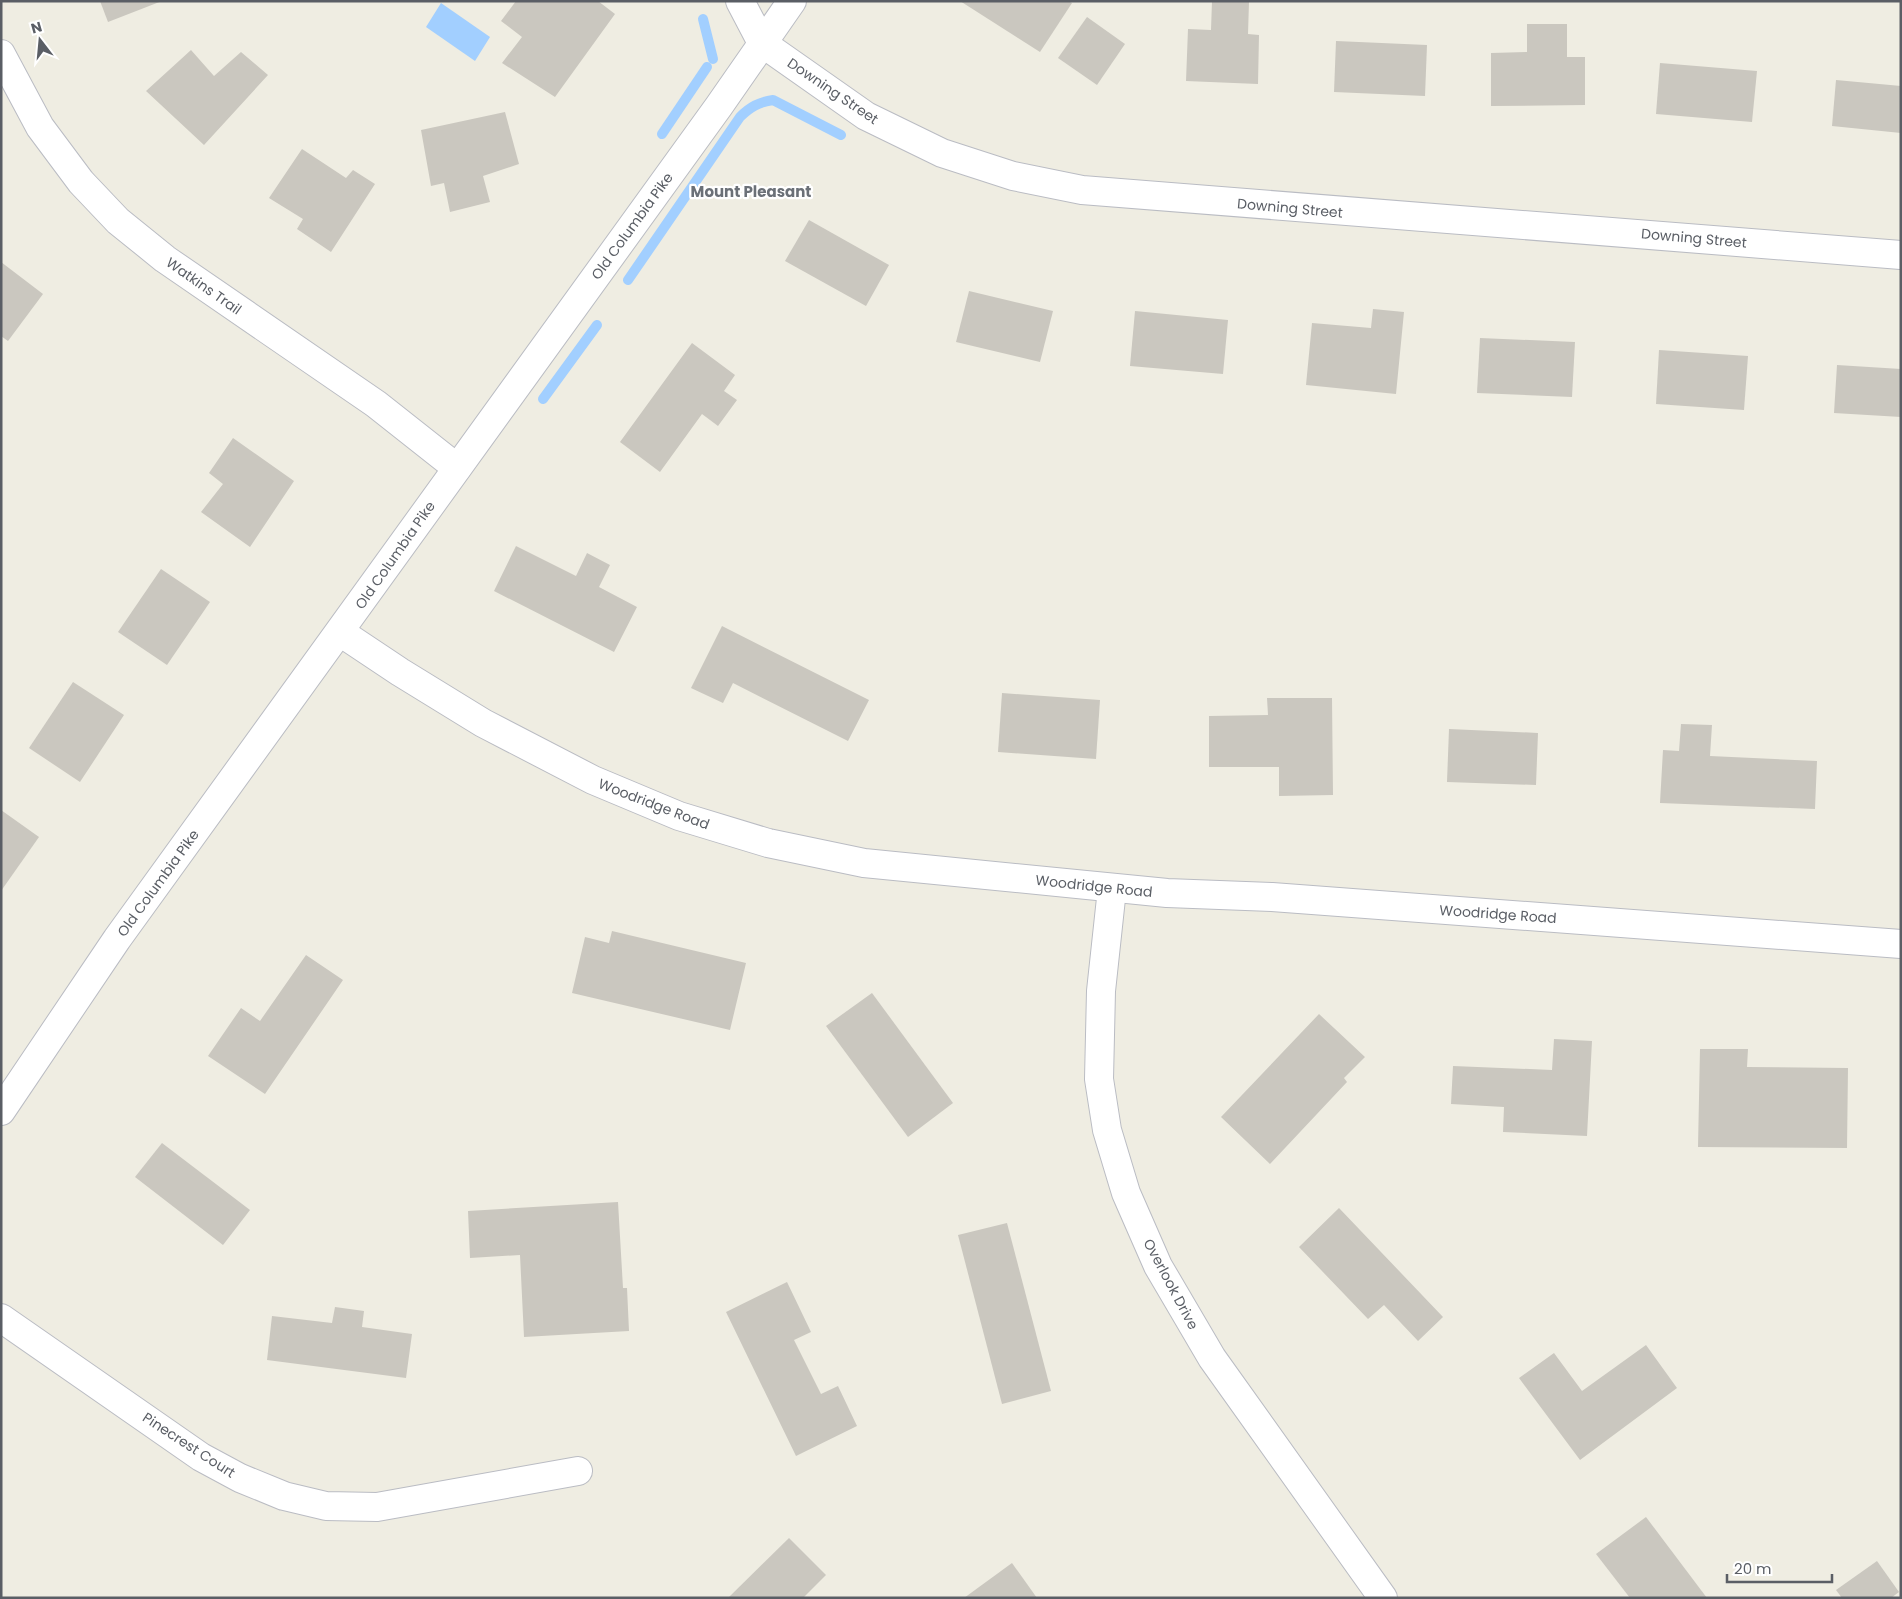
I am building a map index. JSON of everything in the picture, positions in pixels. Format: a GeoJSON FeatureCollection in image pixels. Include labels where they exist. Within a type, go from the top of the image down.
{"type":"FeatureCollection","features":[{"type":"Feature","properties":{"kind":"street","name":"Downing Street"},"geometry":{"type":"LineString","coordinates":[[740,1],[762,43],[866,116],[942,152],[1013,176],[1082,190],[1901,255]]}},
{"type":"Feature","properties":{"kind":"street","name":"Old Columbia Pike"},"geometry":{"type":"LineString","coordinates":[[1,1110],[117,939],[713,114],[792,1]]}},
{"type":"Feature","properties":{"kind":"street","name":"Watkins Trail"},"geometry":{"type":"LineString","coordinates":[[3,64],[40,127],[81,182],[118,221],[165,259],[376,404],[457,468]]}},
{"type":"Feature","properties":{"kind":"street","name":"Woodridge Road"},"geometry":{"type":"LineString","coordinates":[[340,632],[400,672],[483,723],[593,780],[679,816],[768,843],[864,863],[1112,889],[1292,899],[1901,944]]}},
{"type":"Feature","properties":{"kind":"street","name":"Overlook Drive"},"geometry":{"type":"LineString","coordinates":[[1112,889],[1102,991],[1099,1078],[1107,1130],[1126,1193],[1158,1266],[1212,1358],[1383,1598]]}},
{"type":"Feature","properties":{"kind":"street","name":"Pinecrest Court"},"geometry":{"type":"LineString","coordinates":[[1,1318],[201,1457],[240,1478],[284,1496],[326,1506],[377,1508],[578,1471]]}},
{"type":"Feature","properties":{"kind":"water"},"geometry":{"type":"Polygon","coordinates":[[[441,3],[490,37],[475,61],[426,27],[441,3]]]}},
{"type":"Feature","properties":{"kind":"building"},"geometry":{"type":"Polygon","coordinates":[[[100,1],[162,1],[108,22],[100,1]]]}},
{"type":"Feature","properties":{"kind":"building"},"geometry":{"type":"Polygon","coordinates":[[[516,1],[598,1],[615,14],[555,97],[502,63],[522,37],[501,21],[516,1]]]}},
{"type":"Feature","properties":{"kind":"building"},"geometry":{"type":"Polygon","coordinates":[[[960,1],[1068,1],[1072,3],[1040,52],[960,1]]]}},
{"type":"Feature","properties":{"kind":"building"},"geometry":{"type":"Polygon","coordinates":[[[1212,1],[1249,2],[1248,34],[1259,35],[1258,84],[1186,81],[1188,29],[1211,30],[1212,1]]]}},
{"type":"Feature","properties":{"kind":"building"},"geometry":{"type":"Polygon","coordinates":[[[1087,17],[1125,44],[1097,85],[1058,58],[1087,17]]]}},
{"type":"Feature","properties":{"kind":"building"},"geometry":{"type":"Polygon","coordinates":[[[1527,24],[1567,24],[1567,57],[1585,57],[1585,105],[1491,106],[1491,53],[1527,52],[1527,24]]]}},
{"type":"Feature","properties":{"kind":"building"},"geometry":{"type":"Polygon","coordinates":[[[1336,41],[1427,45],[1425,96],[1334,92],[1336,41]]]}},
{"type":"Feature","properties":{"kind":"building"},"geometry":{"type":"Polygon","coordinates":[[[191,50],[214,76],[241,52],[268,75],[204,145],[146,91],[191,50]]]}},
{"type":"Feature","properties":{"kind":"building"},"geometry":{"type":"Polygon","coordinates":[[[1660,63],[1757,71],[1752,122],[1656,114],[1660,63]]]}},
{"type":"Feature","properties":{"kind":"building"},"geometry":{"type":"Polygon","coordinates":[[[1836,80],[1901,86],[1901,133],[1832,126],[1836,80]]]}},
{"type":"Feature","properties":{"kind":"building"},"geometry":{"type":"Polygon","coordinates":[[[505,112],[519,164],[483,176],[490,202],[450,212],[444,183],[431,186],[421,130],[505,112]]]}},
{"type":"Feature","properties":{"kind":"building"},"geometry":{"type":"Polygon","coordinates":[[[302,149],[346,178],[353,170],[375,184],[331,252],[297,229],[303,219],[269,198],[302,149]]]}},
{"type":"Feature","properties":{"kind":"building"},"geometry":{"type":"Polygon","coordinates":[[[809,220],[889,265],[866,306],[785,261],[809,220]]]}},
{"type":"Feature","properties":{"kind":"building"},"geometry":{"type":"Polygon","coordinates":[[[1,262],[43,294],[8,341],[1,336],[1,262]]]}},
{"type":"Feature","properties":{"kind":"building"},"geometry":{"type":"Polygon","coordinates":[[[969,291],[1053,311],[1040,362],[956,342],[969,291]]]}},
{"type":"Feature","properties":{"kind":"building"},"geometry":{"type":"Polygon","coordinates":[[[1373,309],[1404,312],[1396,394],[1306,385],[1312,323],[1371,328],[1373,309]]]}},
{"type":"Feature","properties":{"kind":"building"},"geometry":{"type":"Polygon","coordinates":[[[1135,311],[1228,320],[1223,374],[1130,366],[1135,311]]]}},
{"type":"Feature","properties":{"kind":"building"},"geometry":{"type":"Polygon","coordinates":[[[1480,338],[1575,342],[1572,397],[1477,393],[1480,338]]]}},
{"type":"Feature","properties":{"kind":"building"},"geometry":{"type":"Polygon","coordinates":[[[692,343],[735,375],[724,391],[737,400],[718,426],[702,414],[660,472],[620,442],[692,343]]]}},
{"type":"Feature","properties":{"kind":"building"},"geometry":{"type":"Polygon","coordinates":[[[1659,350],[1748,356],[1744,410],[1656,404],[1659,350]]]}},
{"type":"Feature","properties":{"kind":"building"},"geometry":{"type":"Polygon","coordinates":[[[1837,365],[1901,369],[1901,417],[1834,413],[1837,365]]]}},
{"type":"Feature","properties":{"kind":"building"},"geometry":{"type":"Polygon","coordinates":[[[233,438],[294,481],[250,547],[201,512],[223,484],[209,473],[233,438]]]}},
{"type":"Feature","properties":{"kind":"building"},"geometry":{"type":"Polygon","coordinates":[[[516,546],[576,576],[587,553],[610,565],[599,587],[637,607],[614,652],[494,591],[516,546]]]}},
{"type":"Feature","properties":{"kind":"building"},"geometry":{"type":"Polygon","coordinates":[[[161,569],[210,602],[167,665],[118,632],[161,569]]]}},
{"type":"Feature","properties":{"kind":"building"},"geometry":{"type":"Polygon","coordinates":[[[722,626],[869,700],[848,741],[733,683],[723,703],[691,688],[722,626]]]}},
{"type":"Feature","properties":{"kind":"building"},"geometry":{"type":"Polygon","coordinates":[[[73,682],[124,715],[80,782],[29,748],[73,682]]]}},
{"type":"Feature","properties":{"kind":"building"},"geometry":{"type":"Polygon","coordinates":[[[1002,693],[1100,700],[1096,759],[998,752],[1002,693]]]}},
{"type":"Feature","properties":{"kind":"building"},"geometry":{"type":"Polygon","coordinates":[[[1267,698],[1332,698],[1333,795],[1279,796],[1279,767],[1209,767],[1209,716],[1268,715],[1267,698]]]}},
{"type":"Feature","properties":{"kind":"building"},"geometry":{"type":"Polygon","coordinates":[[[1681,724],[1712,725],[1710,756],[1817,761],[1815,809],[1660,803],[1663,750],[1679,751],[1681,724]]]}},
{"type":"Feature","properties":{"kind":"building"},"geometry":{"type":"Polygon","coordinates":[[[1449,729],[1538,733],[1536,785],[1447,782],[1449,729]]]}},
{"type":"Feature","properties":{"kind":"building"},"geometry":{"type":"Polygon","coordinates":[[[1,810],[39,837],[1,891],[1,810]]]}},
{"type":"Feature","properties":{"kind":"building"},"geometry":{"type":"Polygon","coordinates":[[[612,931],[746,963],[730,1030],[572,993],[585,937],[609,943],[612,931]]]}},
{"type":"Feature","properties":{"kind":"building"},"geometry":{"type":"Polygon","coordinates":[[[306,955],[343,980],[265,1094],[208,1056],[241,1008],[260,1021],[306,955]]]}},
{"type":"Feature","properties":{"kind":"building"},"geometry":{"type":"Polygon","coordinates":[[[872,993],[953,1103],[908,1137],[826,1026],[872,993]]]}},
{"type":"Feature","properties":{"kind":"building"},"geometry":{"type":"Polygon","coordinates":[[[1319,1014],[1365,1057],[1344,1078],[1347,1082],[1270,1164],[1221,1117],[1319,1014]]]}},
{"type":"Feature","properties":{"kind":"building"},"geometry":{"type":"Polygon","coordinates":[[[1554,1039],[1592,1041],[1587,1136],[1503,1132],[1504,1107],[1451,1104],[1453,1066],[1552,1070],[1554,1039]]]}},
{"type":"Feature","properties":{"kind":"building"},"geometry":{"type":"Polygon","coordinates":[[[1700,1049],[1748,1049],[1747,1067],[1848,1068],[1847,1148],[1698,1147],[1700,1049]]]}},
{"type":"Feature","properties":{"kind":"building"},"geometry":{"type":"Polygon","coordinates":[[[162,1143],[250,1210],[223,1245],[135,1177],[162,1143]]]}},
{"type":"Feature","properties":{"kind":"building"},"geometry":{"type":"Polygon","coordinates":[[[618,1202],[623,1288],[627,1288],[629,1331],[524,1337],[520,1255],[470,1258],[468,1211],[618,1202]]]}},
{"type":"Feature","properties":{"kind":"building"},"geometry":{"type":"Polygon","coordinates":[[[1339,1208],[1443,1317],[1418,1341],[1384,1305],[1368,1319],[1299,1247],[1339,1208]]]}},
{"type":"Feature","properties":{"kind":"building"},"geometry":{"type":"Polygon","coordinates":[[[1007,1223],[1051,1391],[1002,1404],[958,1235],[1007,1223]]]}},
{"type":"Feature","properties":{"kind":"building"},"geometry":{"type":"Polygon","coordinates":[[[787,1282],[811,1332],[794,1340],[821,1394],[838,1386],[857,1426],[796,1456],[726,1312],[787,1282]]]}},
{"type":"Feature","properties":{"kind":"building"},"geometry":{"type":"Polygon","coordinates":[[[335,1307],[364,1311],[362,1327],[412,1334],[406,1378],[267,1360],[272,1316],[332,1323],[335,1307]]]}},
{"type":"Feature","properties":{"kind":"building"},"geometry":{"type":"Polygon","coordinates":[[[1646,1345],[1677,1388],[1580,1460],[1519,1378],[1554,1353],[1582,1391],[1646,1345]]]}},
{"type":"Feature","properties":{"kind":"building"},"geometry":{"type":"Polygon","coordinates":[[[1646,1517],[1707,1598],[1630,1598],[1596,1554],[1646,1517]]]}},
{"type":"Feature","properties":{"kind":"building"},"geometry":{"type":"Polygon","coordinates":[[[789,1538],[826,1575],[803,1598],[728,1598],[789,1538]]]}},
{"type":"Feature","properties":{"kind":"building"},"geometry":{"type":"Polygon","coordinates":[[[1877,1561],[1899,1592],[1891,1598],[1842,1598],[1836,1590],[1877,1561]]]}},
{"type":"Feature","properties":{"kind":"building"},"geometry":{"type":"Polygon","coordinates":[[[1012,1563],[1037,1598],[964,1598],[1012,1563]]]}},
{"type":"Feature","properties":{"kind":"waterway"},"geometry":{"type":"LineString","coordinates":[[703,19],[713,59]]}},
{"type":"Feature","properties":{"kind":"waterway"},"geometry":{"type":"LineString","coordinates":[[662,134],[707,67]]}},
{"type":"Feature","properties":{"kind":"waterway"},"geometry":{"type":"LineString","coordinates":[[628,280],[740,117],[751,108],[763,102],[773,100],[841,135]]}},
{"type":"Feature","properties":{"kind":"waterway"},"geometry":{"type":"LineString","coordinates":[[543,399],[597,325]]}},
{"type":"Feature","properties":{"kind":"district","name":"Mount Pleasant"},"geometry":{"type":"Point","coordinates":[751,192]}}]}
